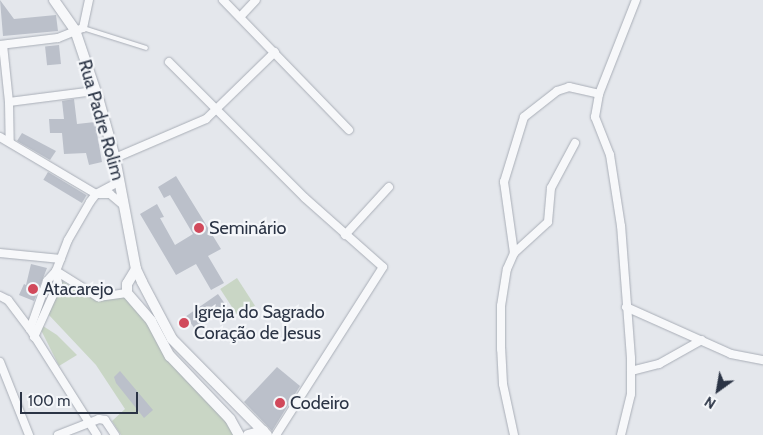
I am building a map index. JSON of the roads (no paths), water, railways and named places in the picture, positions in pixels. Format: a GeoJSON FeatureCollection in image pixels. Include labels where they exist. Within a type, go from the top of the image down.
{"type":"FeatureCollection","features":[{"type":"Feature","properties":{"kind":"street","name":"Rua Padre Rolim"},"geometry":{"type":"LineString","coordinates":[[54,0],[79,29],[94,91],[115,158],[136,269],[172,339],[265,433]]}},
{"type":"Feature","properties":{"kind":"street"},"geometry":{"type":"LineString","coordinates":[[10,141],[9,102],[1,45],[58,38],[79,29],[89,0]]}},
{"type":"Feature","properties":{"kind":"street"},"geometry":{"type":"LineString","coordinates":[[223,0],[349,130]]}},
{"type":"Feature","properties":{"kind":"street"},"geometry":{"type":"LineString","coordinates":[[240,17],[256,0]]}},
{"type":"Feature","properties":{"kind":"street"},"geometry":{"type":"LineString","coordinates":[[621,435],[631,394],[626,308],[610,155],[595,116],[599,94],[636,0]]}},
{"type":"Feature","properties":{"kind":"street"},"geometry":{"type":"LineString","coordinates":[[115,158],[206,119],[218,110],[275,52]]}},
{"type":"Feature","properties":{"kind":"street"},"geometry":{"type":"LineString","coordinates":[[169,62],[345,235],[383,267],[276,435]]}},
{"type":"Feature","properties":{"kind":"street"},"geometry":{"type":"LineString","coordinates":[[514,253],[504,182],[524,116],[557,91],[569,87],[599,94]]}},
{"type":"Feature","properties":{"kind":"street"},"geometry":{"type":"LineString","coordinates":[[9,102],[94,91]]}},
{"type":"Feature","properties":{"kind":"street"},"geometry":{"type":"LineString","coordinates":[[0,137],[10,141],[96,194],[110,194],[123,205]]}},
{"type":"Feature","properties":{"kind":"street"},"geometry":{"type":"LineString","coordinates":[[514,435],[503,384],[501,323],[506,269],[514,253],[548,222],[551,188],[575,143]]}},
{"type":"Feature","properties":{"kind":"street"},"geometry":{"type":"LineString","coordinates":[[30,329],[47,281],[56,271],[96,194],[119,182]]}},
{"type":"Feature","properties":{"kind":"street"},"geometry":{"type":"LineString","coordinates":[[345,235],[389,187]]}},
{"type":"Feature","properties":{"kind":"street"},"geometry":{"type":"LineString","coordinates":[[0,253],[61,259]]}},
{"type":"Feature","properties":{"kind":"street"},"geometry":{"type":"LineString","coordinates":[[136,269],[127,284],[129,294],[151,321],[170,356],[230,419],[239,435]]}},
{"type":"Feature","properties":{"kind":"street"},"geometry":{"type":"LineString","coordinates":[[56,271],[98,297],[139,295],[145,287]]}},
{"type":"Feature","properties":{"kind":"street"},"geometry":{"type":"LineString","coordinates":[[34,337],[58,284],[56,271]]}},
{"type":"Feature","properties":{"kind":"street"},"geometry":{"type":"LineString","coordinates":[[3,300],[30,329],[97,435]]}},
{"type":"Feature","properties":{"kind":"street"},"geometry":{"type":"LineString","coordinates":[[626,308],[731,354],[763,360]]}},
{"type":"Feature","properties":{"kind":"street"},"geometry":{"type":"LineString","coordinates":[[631,371],[659,364],[702,340]]}},
{"type":"Feature","properties":{"kind":"street"},"geometry":{"type":"LineString","coordinates":[[0,362],[29,435]]}},
{"type":"Feature","properties":{"kind":"street"},"geometry":{"type":"LineString","coordinates":[[58,435],[88,421],[105,420],[115,435]]}},
{"type":"Feature","properties":{"kind":"street"},"geometry":{"type":"LineString","coordinates":[[248,435],[265,433]]}},
{"type":"Feature","properties":{"kind":"lane"},"geometry":{"type":"LineString","coordinates":[[79,29],[146,48]]}},
{"type":"Feature","properties":{"kind":"place","name":"Seminário"},"geometry":{"type":"Point","coordinates":[199,228]}},
{"type":"Feature","properties":{"kind":"place","name":"Atacarejo"},"geometry":{"type":"Point","coordinates":[33,289]}},
{"type":"Feature","properties":{"kind":"place","name":"Igreja do Sagrado Coração de Jesus"},"geometry":{"type":"Point","coordinates":[184,323]}},
{"type":"Feature","properties":{"kind":"place","name":"Codeiro"},"geometry":{"type":"Point","coordinates":[280,403]}}]}
